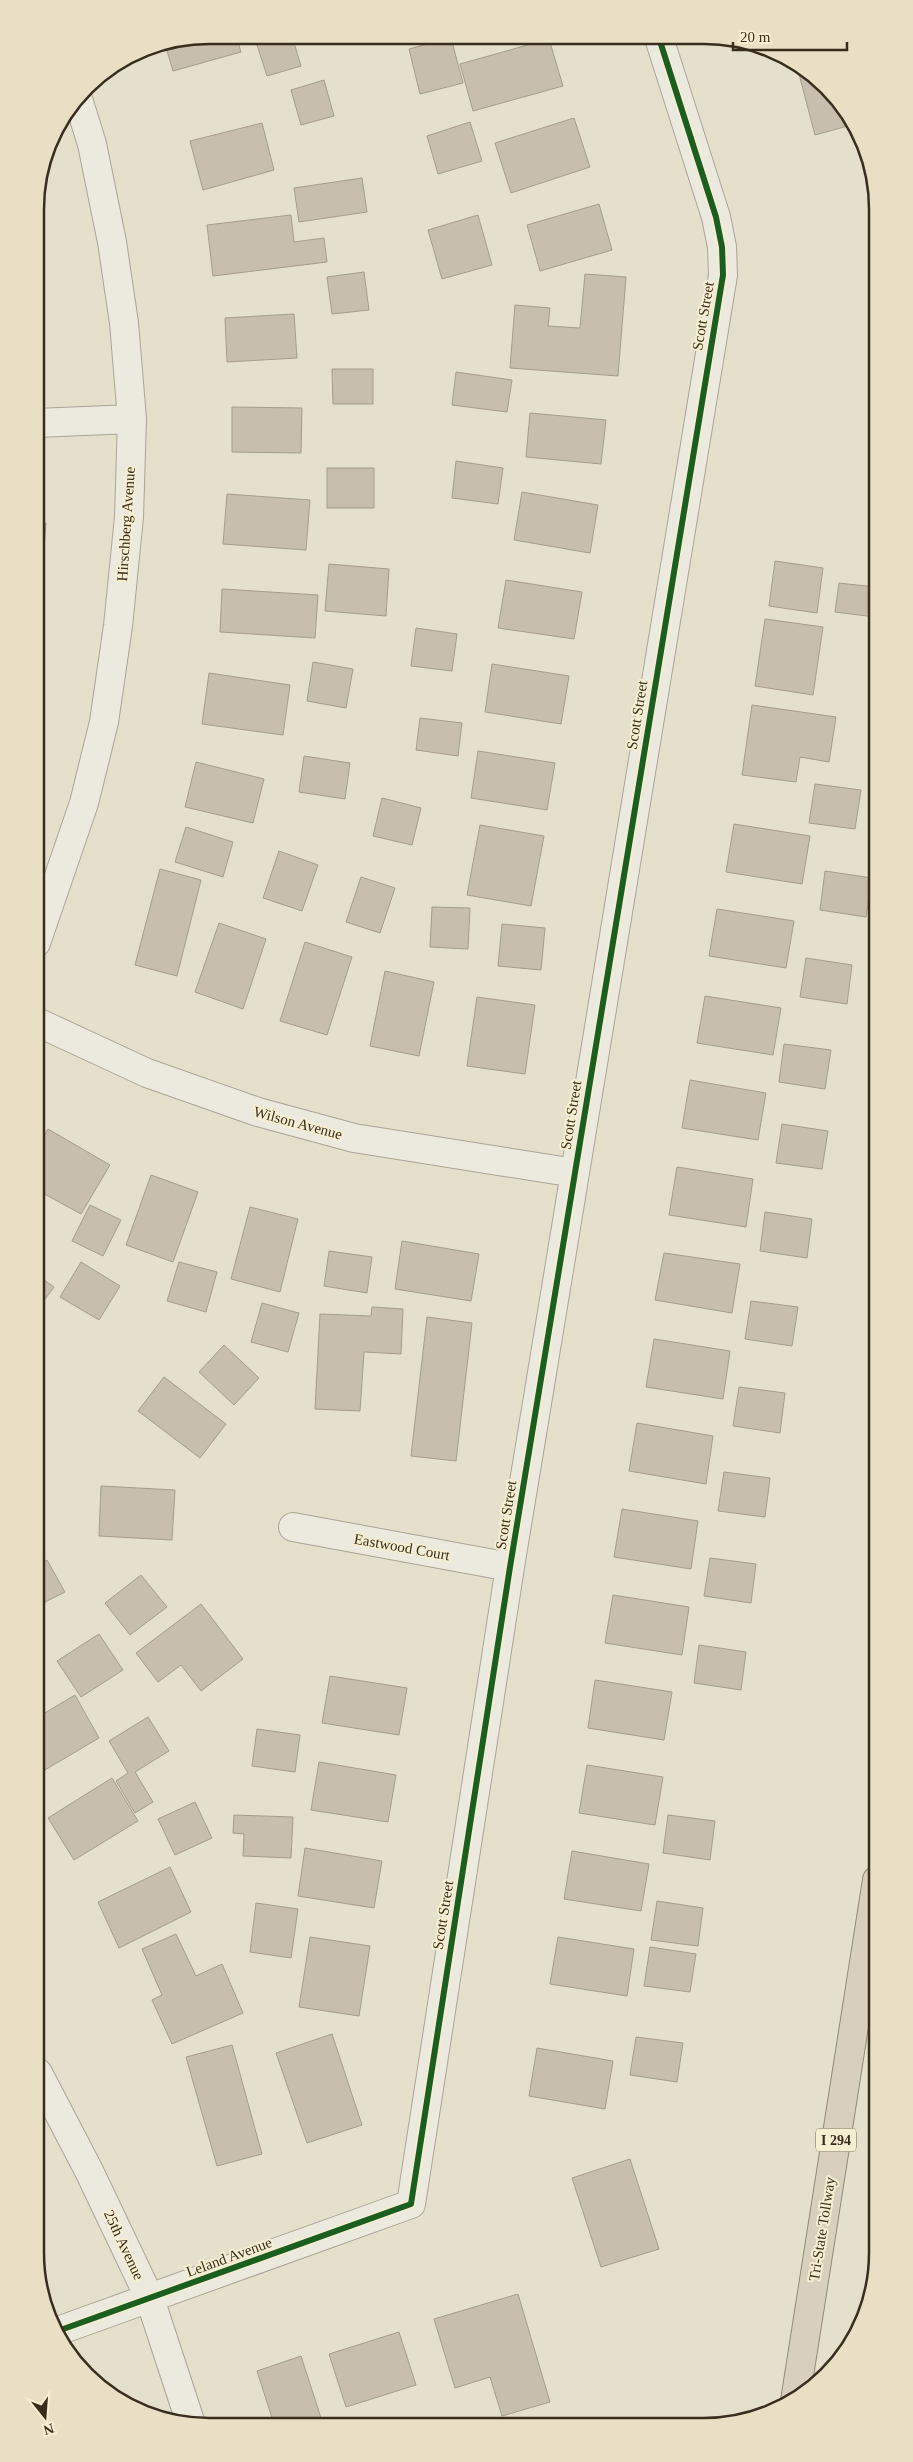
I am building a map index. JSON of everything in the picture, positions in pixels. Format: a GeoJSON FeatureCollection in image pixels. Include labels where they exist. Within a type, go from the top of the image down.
{"type":"FeatureCollection","features":[{"type":"Feature","properties":{"kind":"highway","name":"Tri-State Tollway"},"geometry":{"type":"LineString","coordinates":[[797,2390],[869,1931]]}},
{"type":"Feature","properties":{"kind":"street","name":"Scott Street"},"geometry":{"type":"LineString","coordinates":[[411,2204],[510,1567],[724,275],[722,247],[716,217],[661,44]]}},
{"type":"Feature","properties":{"kind":"street","name":"Hirschberg Avenue"},"geometry":{"type":"LineString","coordinates":[[44,920],[84,803],[104,722],[118,626],[128,527],[132,419],[124,322],[112,242],[92,144],[80,106]]}},
{"type":"Feature","properties":{"kind":"street"},"geometry":{"type":"LineString","coordinates":[[44,423],[132,419]]}},
{"type":"Feature","properties":{"kind":"street","name":"Wilson Avenue"},"geometry":{"type":"LineString","coordinates":[[44,1025],[147,1073],[258,1112],[354,1138],[575,1173]]}},
{"type":"Feature","properties":{"kind":"street","name":"Eastwood Court"},"geometry":{"type":"LineString","coordinates":[[293,1527],[510,1567]]}},
{"type":"Feature","properties":{"kind":"street","name":"25th Avenue"},"geometry":{"type":"LineString","coordinates":[[44,2085],[89,2171],[150,2299],[189,2417]]}},
{"type":"Feature","properties":{"kind":"street","name":"Leland Avenue"},"geometry":{"type":"LineString","coordinates":[[63,2329],[411,2204]]}},
{"type":"Feature","properties":{"kind":"building"},"geometry":{"type":"Polygon","coordinates":[[[198,44],[239,44],[241,52],[173,71],[167,50],[198,44]]]}},
{"type":"Feature","properties":{"kind":"building"},"geometry":{"type":"Polygon","coordinates":[[[294,44],[301,66],[267,76],[257,45],[294,44]]]}},
{"type":"Feature","properties":{"kind":"building"},"geometry":{"type":"Polygon","coordinates":[[[428,44],[453,44],[463,83],[420,94],[409,49],[428,44]]]}},
{"type":"Feature","properties":{"kind":"building"},"geometry":{"type":"Polygon","coordinates":[[[531,44],[550,44],[563,86],[473,111],[460,64],[531,44]]]}},
{"type":"Feature","properties":{"kind":"building"},"geometry":{"type":"Polygon","coordinates":[[[799,74],[821,92],[847,126],[815,135],[799,74]]]}},
{"type":"Feature","properties":{"kind":"building"},"geometry":{"type":"Polygon","coordinates":[[[324,80],[334,116],[301,125],[291,90],[324,80]]]}},
{"type":"Feature","properties":{"kind":"building"},"geometry":{"type":"Polygon","coordinates":[[[574,118],[590,167],[511,193],[495,143],[574,118]]]}},
{"type":"Feature","properties":{"kind":"building"},"geometry":{"type":"Polygon","coordinates":[[[470,122],[482,161],[438,174],[427,136],[470,122]]]}},
{"type":"Feature","properties":{"kind":"building"},"geometry":{"type":"Polygon","coordinates":[[[262,123],[274,170],[203,190],[190,141],[262,123]]]}},
{"type":"Feature","properties":{"kind":"building"},"geometry":{"type":"Polygon","coordinates":[[[362,178],[367,212],[299,222],[294,188],[362,178]]]}},
{"type":"Feature","properties":{"kind":"building"},"geometry":{"type":"Polygon","coordinates":[[[599,204],[612,250],[540,271],[527,225],[599,204]]]}},
{"type":"Feature","properties":{"kind":"building"},"geometry":{"type":"Polygon","coordinates":[[[291,215],[294,242],[324,238],[327,262],[213,276],[207,225],[291,215]]]}},
{"type":"Feature","properties":{"kind":"building"},"geometry":{"type":"Polygon","coordinates":[[[478,215],[492,265],[442,279],[428,230],[478,215]]]}},
{"type":"Feature","properties":{"kind":"building"},"geometry":{"type":"Polygon","coordinates":[[[364,272],[369,310],[332,314],[327,277],[364,272]]]}},
{"type":"Feature","properties":{"kind":"building"},"geometry":{"type":"Polygon","coordinates":[[[585,274],[626,277],[618,376],[510,368],[515,305],[550,308],[548,326],[580,328],[585,274]]]}},
{"type":"Feature","properties":{"kind":"building"},"geometry":{"type":"Polygon","coordinates":[[[294,314],[297,358],[227,362],[225,318],[294,314]]]}},
{"type":"Feature","properties":{"kind":"building"},"geometry":{"type":"Polygon","coordinates":[[[332,369],[373,369],[373,404],[333,404],[332,369]]]}},
{"type":"Feature","properties":{"kind":"building"},"geometry":{"type":"Polygon","coordinates":[[[456,372],[512,380],[507,412],[452,405],[456,372]]]}},
{"type":"Feature","properties":{"kind":"building"},"geometry":{"type":"Polygon","coordinates":[[[232,407],[302,408],[301,453],[232,452],[232,407]]]}},
{"type":"Feature","properties":{"kind":"building"},"geometry":{"type":"Polygon","coordinates":[[[530,413],[606,420],[601,464],[526,457],[530,413]]]}},
{"type":"Feature","properties":{"kind":"building"},"geometry":{"type":"Polygon","coordinates":[[[456,461],[503,468],[498,504],[452,498],[456,461]]]}},
{"type":"Feature","properties":{"kind":"building"},"geometry":{"type":"Polygon","coordinates":[[[327,468],[374,468],[374,508],[327,508],[327,468]]]}},
{"type":"Feature","properties":{"kind":"building"},"geometry":{"type":"Polygon","coordinates":[[[522,492],[598,505],[590,553],[514,540],[522,492]]]}},
{"type":"Feature","properties":{"kind":"building"},"geometry":{"type":"Polygon","coordinates":[[[227,494],[310,500],[306,550],[223,544],[227,494]]]}},
{"type":"Feature","properties":{"kind":"building"},"geometry":{"type":"Polygon","coordinates":[[[44,523],[46,523],[44,549],[44,523]]]}},
{"type":"Feature","properties":{"kind":"building"},"geometry":{"type":"Polygon","coordinates":[[[775,561],[823,568],[817,613],[769,606],[775,561]]]}},
{"type":"Feature","properties":{"kind":"building"},"geometry":{"type":"Polygon","coordinates":[[[329,564],[389,569],[386,616],[325,611],[329,564]]]}},
{"type":"Feature","properties":{"kind":"building"},"geometry":{"type":"Polygon","coordinates":[[[506,580],[582,592],[574,639],[498,628],[506,580]]]}},
{"type":"Feature","properties":{"kind":"building"},"geometry":{"type":"Polygon","coordinates":[[[839,583],[869,586],[869,616],[835,612],[839,583]]]}},
{"type":"Feature","properties":{"kind":"building"},"geometry":{"type":"Polygon","coordinates":[[[222,589],[318,595],[315,638],[220,632],[222,589]]]}},
{"type":"Feature","properties":{"kind":"building"},"geometry":{"type":"Polygon","coordinates":[[[765,619],[823,627],[813,695],[755,686],[765,619]]]}},
{"type":"Feature","properties":{"kind":"building"},"geometry":{"type":"Polygon","coordinates":[[[416,628],[457,634],[452,671],[411,666],[416,628]]]}},
{"type":"Feature","properties":{"kind":"building"},"geometry":{"type":"Polygon","coordinates":[[[313,662],[353,669],[346,708],[307,701],[313,662]]]}},
{"type":"Feature","properties":{"kind":"building"},"geometry":{"type":"Polygon","coordinates":[[[492,664],[569,676],[561,724],[485,712],[492,664]]]}},
{"type":"Feature","properties":{"kind":"building"},"geometry":{"type":"Polygon","coordinates":[[[209,673],[290,685],[283,735],[202,724],[209,673]]]}},
{"type":"Feature","properties":{"kind":"building"},"geometry":{"type":"Polygon","coordinates":[[[752,705],[836,717],[829,762],[800,757],[796,782],[742,775],[752,705]]]}},
{"type":"Feature","properties":{"kind":"building"},"geometry":{"type":"Polygon","coordinates":[[[420,718],[462,723],[458,756],[416,750],[420,718]]]}},
{"type":"Feature","properties":{"kind":"building"},"geometry":{"type":"Polygon","coordinates":[[[478,751],[555,763],[547,810],[471,798],[478,751]]]}},
{"type":"Feature","properties":{"kind":"building"},"geometry":{"type":"Polygon","coordinates":[[[304,756],[350,763],[345,799],[299,792],[304,756]]]}},
{"type":"Feature","properties":{"kind":"building"},"geometry":{"type":"Polygon","coordinates":[[[196,762],[264,779],[253,823],[185,807],[196,762]]]}},
{"type":"Feature","properties":{"kind":"building"},"geometry":{"type":"Polygon","coordinates":[[[815,784],[861,790],[855,829],[809,823],[815,784]]]}},
{"type":"Feature","properties":{"kind":"building"},"geometry":{"type":"Polygon","coordinates":[[[382,798],[421,808],[412,845],[373,836],[382,798]]]}},
{"type":"Feature","properties":{"kind":"building"},"geometry":{"type":"Polygon","coordinates":[[[734,824],[810,836],[802,884],[726,872],[734,824]]]}},
{"type":"Feature","properties":{"kind":"building"},"geometry":{"type":"Polygon","coordinates":[[[480,825],[544,836],[531,906],[467,895],[480,825]]]}},
{"type":"Feature","properties":{"kind":"building"},"geometry":{"type":"Polygon","coordinates":[[[186,827],[233,842],[223,877],[175,862],[186,827]]]}},
{"type":"Feature","properties":{"kind":"building"},"geometry":{"type":"Polygon","coordinates":[[[279,851],[318,865],[302,911],[263,898],[279,851]]]}},
{"type":"Feature","properties":{"kind":"building"},"geometry":{"type":"Polygon","coordinates":[[[160,869],[201,880],[177,976],[135,965],[160,869]]]}},
{"type":"Feature","properties":{"kind":"building"},"geometry":{"type":"Polygon","coordinates":[[[825,871],[869,878],[869,898],[866,917],[820,910],[825,871]]]}},
{"type":"Feature","properties":{"kind":"building"},"geometry":{"type":"Polygon","coordinates":[[[361,877],[395,888],[380,933],[346,922],[361,877]]]}},
{"type":"Feature","properties":{"kind":"building"},"geometry":{"type":"Polygon","coordinates":[[[432,907],[470,908],[468,949],[430,947],[432,907]]]}},
{"type":"Feature","properties":{"kind":"building"},"geometry":{"type":"Polygon","coordinates":[[[717,909],[794,921],[786,968],[709,956],[717,909]]]}},
{"type":"Feature","properties":{"kind":"building"},"geometry":{"type":"Polygon","coordinates":[[[219,923],[266,939],[243,1009],[195,992],[219,923]]]}},
{"type":"Feature","properties":{"kind":"building"},"geometry":{"type":"Polygon","coordinates":[[[502,924],[545,928],[541,970],[498,966],[502,924]]]}},
{"type":"Feature","properties":{"kind":"building"},"geometry":{"type":"Polygon","coordinates":[[[305,942],[352,957],[327,1035],[280,1021],[305,942]]]}},
{"type":"Feature","properties":{"kind":"building"},"geometry":{"type":"Polygon","coordinates":[[[806,958],[852,965],[847,1004],[800,997],[806,958]]]}},
{"type":"Feature","properties":{"kind":"building"},"geometry":{"type":"Polygon","coordinates":[[[385,971],[434,982],[419,1056],[370,1046],[385,971]]]}},
{"type":"Feature","properties":{"kind":"building"},"geometry":{"type":"Polygon","coordinates":[[[705,996],[781,1008],[773,1055],[697,1043],[705,996]]]}},
{"type":"Feature","properties":{"kind":"building"},"geometry":{"type":"Polygon","coordinates":[[[477,997],[535,1005],[525,1074],[467,1066],[477,997]]]}},
{"type":"Feature","properties":{"kind":"building"},"geometry":{"type":"Polygon","coordinates":[[[784,1044],[831,1050],[825,1089],[779,1082],[784,1044]]]}},
{"type":"Feature","properties":{"kind":"building"},"geometry":{"type":"Polygon","coordinates":[[[690,1080],[766,1093],[758,1140],[682,1128],[690,1080]]]}},
{"type":"Feature","properties":{"kind":"building"},"geometry":{"type":"Polygon","coordinates":[[[782,1124],[828,1131],[822,1169],[776,1163],[782,1124]]]}},
{"type":"Feature","properties":{"kind":"building"},"geometry":{"type":"Polygon","coordinates":[[[48,1129],[110,1165],[81,1214],[44,1194],[44,1136],[48,1129]]]}},
{"type":"Feature","properties":{"kind":"building"},"geometry":{"type":"Polygon","coordinates":[[[677,1167],[753,1179],[746,1227],[669,1215],[677,1167]]]}},
{"type":"Feature","properties":{"kind":"building"},"geometry":{"type":"Polygon","coordinates":[[[151,1175],[198,1192],[173,1262],[126,1245],[151,1175]]]}},
{"type":"Feature","properties":{"kind":"building"},"geometry":{"type":"Polygon","coordinates":[[[90,1205],[121,1220],[103,1256],[72,1241],[90,1205]]]}},
{"type":"Feature","properties":{"kind":"building"},"geometry":{"type":"Polygon","coordinates":[[[250,1207],[298,1219],[280,1292],[231,1279],[250,1207]]]}},
{"type":"Feature","properties":{"kind":"building"},"geometry":{"type":"Polygon","coordinates":[[[765,1212],[812,1219],[807,1258],[760,1251],[765,1212]]]}},
{"type":"Feature","properties":{"kind":"building"},"geometry":{"type":"Polygon","coordinates":[[[402,1241],[479,1254],[471,1301],[395,1289],[402,1241]]]}},
{"type":"Feature","properties":{"kind":"building"},"geometry":{"type":"Polygon","coordinates":[[[329,1251],[372,1257],[367,1293],[324,1286],[329,1251]]]}},
{"type":"Feature","properties":{"kind":"building"},"geometry":{"type":"Polygon","coordinates":[[[664,1253],[740,1264],[732,1313],[655,1300],[664,1253]]]}},
{"type":"Feature","properties":{"kind":"building"},"geometry":{"type":"Polygon","coordinates":[[[81,1262],[120,1286],[99,1320],[60,1297],[81,1262]]]}},
{"type":"Feature","properties":{"kind":"building"},"geometry":{"type":"Polygon","coordinates":[[[179,1262],[217,1272],[206,1312],[167,1301],[179,1262]]]}},
{"type":"Feature","properties":{"kind":"building"},"geometry":{"type":"Polygon","coordinates":[[[44,1280],[54,1287],[44,1301],[44,1280]]]}},
{"type":"Feature","properties":{"kind":"building"},"geometry":{"type":"Polygon","coordinates":[[[751,1301],[798,1307],[792,1346],[745,1339],[751,1301]]]}},
{"type":"Feature","properties":{"kind":"building"},"geometry":{"type":"Polygon","coordinates":[[[262,1303],[299,1313],[288,1352],[251,1342],[262,1303]]]}},
{"type":"Feature","properties":{"kind":"building"},"geometry":{"type":"Polygon","coordinates":[[[372,1307],[403,1309],[401,1354],[364,1352],[360,1411],[315,1409],[320,1314],[371,1316],[372,1307]]]}},
{"type":"Feature","properties":{"kind":"building"},"geometry":{"type":"Polygon","coordinates":[[[427,1317],[472,1323],[456,1461],[411,1456],[427,1317]]]}},
{"type":"Feature","properties":{"kind":"building"},"geometry":{"type":"Polygon","coordinates":[[[654,1339],[730,1351],[723,1399],[646,1387],[654,1339]]]}},
{"type":"Feature","properties":{"kind":"building"},"geometry":{"type":"Polygon","coordinates":[[[224,1345],[259,1378],[234,1405],[199,1372],[224,1345]]]}},
{"type":"Feature","properties":{"kind":"building"},"geometry":{"type":"Polygon","coordinates":[[[164,1377],[226,1424],[200,1458],[138,1411],[164,1377]]]}},
{"type":"Feature","properties":{"kind":"building"},"geometry":{"type":"Polygon","coordinates":[[[739,1387],[785,1393],[780,1433],[733,1426],[739,1387]]]}},
{"type":"Feature","properties":{"kind":"building"},"geometry":{"type":"Polygon","coordinates":[[[637,1423],[713,1436],[706,1484],[629,1471],[637,1423]]]}},
{"type":"Feature","properties":{"kind":"building"},"geometry":{"type":"Polygon","coordinates":[[[724,1472],[770,1478],[765,1517],[718,1511],[724,1472]]]}},
{"type":"Feature","properties":{"kind":"building"},"geometry":{"type":"Polygon","coordinates":[[[101,1486],[175,1490],[172,1540],[99,1536],[101,1486]]]}},
{"type":"Feature","properties":{"kind":"building"},"geometry":{"type":"Polygon","coordinates":[[[622,1509],[698,1521],[691,1569],[614,1557],[622,1509]]]}},
{"type":"Feature","properties":{"kind":"building"},"geometry":{"type":"Polygon","coordinates":[[[710,1558],[756,1564],[751,1603],[704,1596],[710,1558]]]}},
{"type":"Feature","properties":{"kind":"building"},"geometry":{"type":"Polygon","coordinates":[[[47,1560],[65,1592],[44,1602],[44,1562],[47,1560]]]}},
{"type":"Feature","properties":{"kind":"building"},"geometry":{"type":"Polygon","coordinates":[[[141,1575],[167,1607],[130,1635],[105,1603],[141,1575]]]}},
{"type":"Feature","properties":{"kind":"building"},"geometry":{"type":"Polygon","coordinates":[[[613,1595],[689,1607],[682,1655],[605,1643],[613,1595]]]}},
{"type":"Feature","properties":{"kind":"building"},"geometry":{"type":"Polygon","coordinates":[[[201,1604],[243,1659],[201,1691],[181,1665],[158,1682],[136,1653],[201,1604]]]}},
{"type":"Feature","properties":{"kind":"building"},"geometry":{"type":"Polygon","coordinates":[[[99,1634],[123,1670],[81,1697],[57,1661],[99,1634]]]}},
{"type":"Feature","properties":{"kind":"building"},"geometry":{"type":"Polygon","coordinates":[[[699,1645],[746,1652],[741,1690],[694,1683],[699,1645]]]}},
{"type":"Feature","properties":{"kind":"building"},"geometry":{"type":"Polygon","coordinates":[[[330,1676],[407,1688],[399,1735],[322,1723],[330,1676]]]}},
{"type":"Feature","properties":{"kind":"building"},"geometry":{"type":"Polygon","coordinates":[[[595,1680],[672,1692],[664,1740],[588,1728],[595,1680]]]}},
{"type":"Feature","properties":{"kind":"building"},"geometry":{"type":"Polygon","coordinates":[[[75,1695],[99,1738],[44,1770],[44,1713],[75,1695]]]}},
{"type":"Feature","properties":{"kind":"building"},"geometry":{"type":"Polygon","coordinates":[[[148,1717],[169,1751],[135,1772],[153,1802],[135,1813],[116,1781],[128,1773],[109,1741],[148,1717]]]}},
{"type":"Feature","properties":{"kind":"building"},"geometry":{"type":"Polygon","coordinates":[[[257,1729],[300,1735],[295,1772],[252,1766],[257,1729]]]}},
{"type":"Feature","properties":{"kind":"building"},"geometry":{"type":"Polygon","coordinates":[[[319,1762],[396,1775],[388,1822],[311,1810],[319,1762]]]}},
{"type":"Feature","properties":{"kind":"building"},"geometry":{"type":"Polygon","coordinates":[[[587,1765],[663,1777],[655,1825],[579,1813],[587,1765]]]}},
{"type":"Feature","properties":{"kind":"building"},"geometry":{"type":"Polygon","coordinates":[[[112,1778],[138,1821],[74,1860],[48,1818],[112,1778]]]}},
{"type":"Feature","properties":{"kind":"building"},"geometry":{"type":"Polygon","coordinates":[[[195,1802],[212,1838],[175,1855],[158,1819],[195,1802]]]}},
{"type":"Feature","properties":{"kind":"building"},"geometry":{"type":"Polygon","coordinates":[[[234,1815],[293,1817],[291,1858],[243,1856],[244,1834],[233,1833],[234,1815]]]}},
{"type":"Feature","properties":{"kind":"building"},"geometry":{"type":"Polygon","coordinates":[[[668,1815],[715,1821],[710,1860],[663,1853],[668,1815]]]}},
{"type":"Feature","properties":{"kind":"building"},"geometry":{"type":"Polygon","coordinates":[[[305,1848],[382,1861],[374,1908],[298,1896],[305,1848]]]}},
{"type":"Feature","properties":{"kind":"building"},"geometry":{"type":"Polygon","coordinates":[[[572,1851],[649,1864],[641,1911],[564,1899],[572,1851]]]}},
{"type":"Feature","properties":{"kind":"building"},"geometry":{"type":"Polygon","coordinates":[[[170,1867],[191,1912],[119,1948],[98,1902],[170,1867]]]}},
{"type":"Feature","properties":{"kind":"building"},"geometry":{"type":"Polygon","coordinates":[[[657,1901],[703,1908],[698,1946],[651,1940],[657,1901]]]}},
{"type":"Feature","properties":{"kind":"building"},"geometry":{"type":"Polygon","coordinates":[[[256,1903],[298,1909],[291,1958],[250,1952],[256,1903]]]}},
{"type":"Feature","properties":{"kind":"building"},"geometry":{"type":"Polygon","coordinates":[[[176,1934],[196,1976],[222,1964],[243,2013],[172,2044],[152,2000],[162,1995],[142,1949],[176,1934]]]}},
{"type":"Feature","properties":{"kind":"building"},"geometry":{"type":"Polygon","coordinates":[[[310,1937],[370,1946],[359,2016],[299,2007],[310,1937]]]}},
{"type":"Feature","properties":{"kind":"building"},"geometry":{"type":"Polygon","coordinates":[[[558,1937],[634,1949],[627,1996],[550,1984],[558,1937]]]}},
{"type":"Feature","properties":{"kind":"building"},"geometry":{"type":"Polygon","coordinates":[[[650,1947],[696,1954],[690,1992],[644,1986],[650,1947]]]}},
{"type":"Feature","properties":{"kind":"building"},"geometry":{"type":"Polygon","coordinates":[[[332,2034],[362,2125],[307,2143],[276,2053],[332,2034]]]}},
{"type":"Feature","properties":{"kind":"building"},"geometry":{"type":"Polygon","coordinates":[[[636,2037],[683,2043],[677,2082],[630,2075],[636,2037]]]}},
{"type":"Feature","properties":{"kind":"building"},"geometry":{"type":"Polygon","coordinates":[[[232,2045],[262,2154],[217,2166],[186,2057],[232,2045]]]}},
{"type":"Feature","properties":{"kind":"building"},"geometry":{"type":"Polygon","coordinates":[[[537,2048],[613,2061],[605,2109],[529,2096],[537,2048]]]}},
{"type":"Feature","properties":{"kind":"building"},"geometry":{"type":"Polygon","coordinates":[[[630,2159],[659,2249],[601,2267],[572,2178],[630,2159]]]}},
{"type":"Feature","properties":{"kind":"building"},"geometry":{"type":"Polygon","coordinates":[[[518,2294],[550,2402],[502,2416],[490,2377],[455,2388],[434,2319],[518,2294]]]}},
{"type":"Feature","properties":{"kind":"building"},"geometry":{"type":"Polygon","coordinates":[[[399,2332],[416,2385],[346,2407],[329,2354],[399,2332]]]}},
{"type":"Feature","properties":{"kind":"building"},"geometry":{"type":"Polygon","coordinates":[[[301,2356],[321,2418],[272,2418],[257,2371],[301,2356]]]}},
{"type":"Feature","properties":{"kind":"cycle path"},"geometry":{"type":"LineString","coordinates":[[63,2329],[411,2204],[510,1567],[723,275],[722,247],[716,217],[661,44]]}}]}
